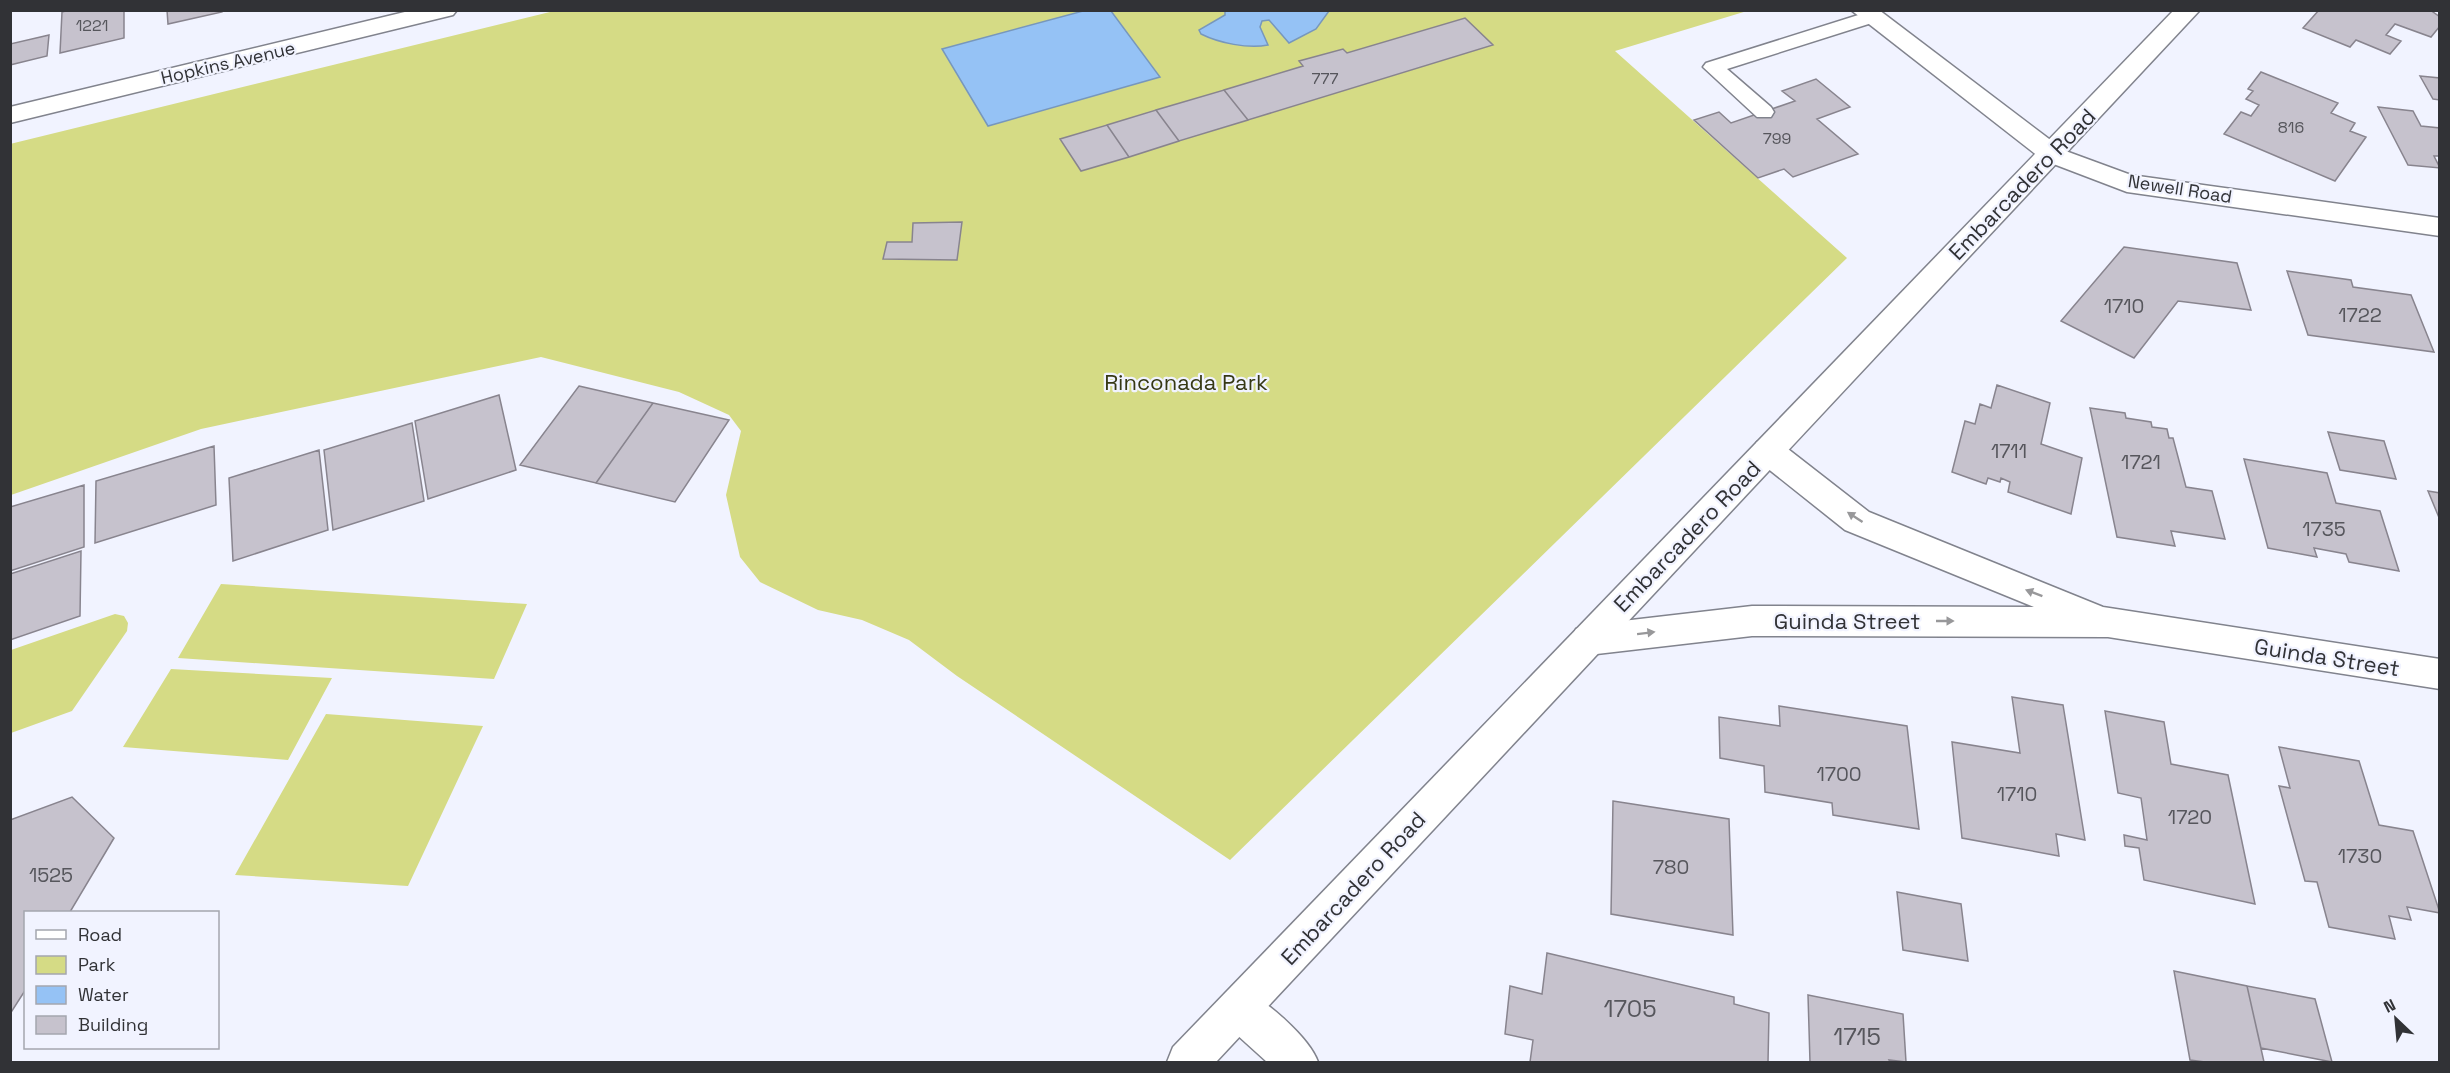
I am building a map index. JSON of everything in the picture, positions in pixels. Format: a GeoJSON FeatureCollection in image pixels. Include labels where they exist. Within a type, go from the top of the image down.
{"type":"FeatureCollection","features":[{"type":"Feature","properties":{"kind":"street","name":"Hopkins Avenue"},"geometry":{"type":"LineString","coordinates":[[10,115],[445,10]]}},
{"type":"Feature","properties":{"kind":"street","name":"Embarcadero Road"},"geometry":{"type":"LineString","coordinates":[[1188,1062],[2188,10]]}},
{"type":"Feature","properties":{"kind":"street","name":"Newell Road"},"geometry":{"type":"LineString","coordinates":[[1867,14],[2052,154],[2127,183],[2439,226]]}},
{"type":"Feature","properties":{"kind":"street","name":"Guinda Street"},"geometry":{"type":"LineString","coordinates":[[1768,451],[1857,521],[2108,622]]}},
{"type":"Feature","properties":{"kind":"street","name":"Guinda Street"},"geometry":{"type":"LineString","coordinates":[[1588,640],[1752,621],[2108,622],[2439,675]]}},
{"type":"Feature","properties":{"kind":"street"},"geometry":{"type":"LineString","coordinates":[[1240,1009],[1297,1062]]}},
{"type":"Feature","properties":{"kind":"lane"},"geometry":{"type":"LineString","coordinates":[[1764,112],[1713,67],[1867,14]]}},
{"type":"Feature","properties":{"kind":"green space","name":"Rinconada Park"},"geometry":{"type":"Polygon","coordinates":[[[554,11],[1747,11],[1615,51],[1847,258],[1230,860],[957,676],[909,640],[862,620],[818,610],[760,582],[740,557],[726,495],[741,431],[729,415],[679,392],[541,357],[201,429],[11,495],[10,144],[554,11]]]}},
{"type":"Feature","properties":{"kind":"green space"},"geometry":{"type":"Polygon","coordinates":[[[221,584],[527,604],[494,679],[178,658],[221,584]]]}},
{"type":"Feature","properties":{"kind":"green space"},"geometry":{"type":"Polygon","coordinates":[[[115,614],[124,616],[128,623],[127,631],[72,711],[11,733],[11,650],[115,614]]]}},
{"type":"Feature","properties":{"kind":"green space"},"geometry":{"type":"Polygon","coordinates":[[[171,669],[332,678],[288,760],[123,747],[171,669]]]}},
{"type":"Feature","properties":{"kind":"green space"},"geometry":{"type":"Polygon","coordinates":[[[326,714],[483,726],[408,886],[235,875],[326,714]]]}},
{"type":"Feature","properties":{"kind":"water"},"geometry":{"type":"Polygon","coordinates":[[[1083,11],[1111,11],[1160,77],[988,126],[942,49],[1083,11]]]}},
{"type":"Feature","properties":{"kind":"water"},"geometry":{"type":"Polygon","coordinates":[[[1225,11],[1329,11],[1316,29],[1289,43],[1269,20],[1262,21],[1260,27],[1268,45],[1243,46],[1201,34],[1199,30],[1225,15],[1225,11]]]}},
{"type":"Feature","properties":{"kind":"building"},"geometry":{"type":"Polygon","coordinates":[[[124,10],[124,38],[60,53],[62,12],[124,10]]]}},
{"type":"Feature","properties":{"kind":"building"},"geometry":{"type":"Polygon","coordinates":[[[167,10],[222,10],[222,12],[168,24],[167,10]]]}},
{"type":"Feature","properties":{"kind":"building"},"geometry":{"type":"Polygon","coordinates":[[[2319,10],[2430,10],[2440,17],[2440,26],[2431,37],[2395,24],[2386,35],[2401,41],[2390,54],[2356,40],[2350,47],[2303,28],[2319,10]]]}},
{"type":"Feature","properties":{"kind":"building"},"geometry":{"type":"Polygon","coordinates":[[[1465,18],[1493,45],[1248,120],[1224,90],[1303,66],[1299,61],[1343,49],[1347,53],[1465,18]]]}},
{"type":"Feature","properties":{"kind":"building"},"geometry":{"type":"Polygon","coordinates":[[[49,35],[47,56],[10,65],[10,44],[49,35]]]}},
{"type":"Feature","properties":{"kind":"building"},"geometry":{"type":"Polygon","coordinates":[[[2261,72],[2338,103],[2331,113],[2355,123],[2350,131],[2366,137],[2335,181],[2224,134],[2241,112],[2251,116],[2259,105],[2246,99],[2253,91],[2248,89],[2261,72]]]}},
{"type":"Feature","properties":{"kind":"building"},"geometry":{"type":"Polygon","coordinates":[[[2420,76],[2440,78],[2440,100],[2433,99],[2420,76]]]}},
{"type":"Feature","properties":{"kind":"building"},"geometry":{"type":"Polygon","coordinates":[[[1816,79],[1850,107],[1817,119],[1858,154],[1793,177],[1784,169],[1758,178],[1694,120],[1719,112],[1731,123],[1795,101],[1782,91],[1816,79]]]}},
{"type":"Feature","properties":{"kind":"building"},"geometry":{"type":"Polygon","coordinates":[[[1224,90],[1248,120],[1179,141],[1156,110],[1224,90]]]}},
{"type":"Feature","properties":{"kind":"building"},"geometry":{"type":"Polygon","coordinates":[[[2378,107],[2413,111],[2421,126],[2440,128],[2440,156],[2434,156],[2440,168],[2408,165],[2378,107]]]}},
{"type":"Feature","properties":{"kind":"building"},"geometry":{"type":"Polygon","coordinates":[[[1156,110],[1179,141],[1129,157],[1107,125],[1156,110]]]}},
{"type":"Feature","properties":{"kind":"building"},"geometry":{"type":"Polygon","coordinates":[[[1107,125],[1129,157],[1081,171],[1060,139],[1107,125]]]}},
{"type":"Feature","properties":{"kind":"building"},"geometry":{"type":"Polygon","coordinates":[[[962,222],[957,260],[883,259],[887,242],[912,242],[913,223],[962,222]]]}},
{"type":"Feature","properties":{"kind":"building"},"geometry":{"type":"Polygon","coordinates":[[[2124,247],[2237,263],[2251,310],[2178,301],[2134,358],[2061,321],[2124,247]]]}},
{"type":"Feature","properties":{"kind":"building"},"geometry":{"type":"Polygon","coordinates":[[[2287,271],[2351,280],[2353,287],[2411,295],[2434,352],[2308,335],[2287,271]]]}},
{"type":"Feature","properties":{"kind":"building"},"geometry":{"type":"Polygon","coordinates":[[[1997,385],[2050,403],[2041,444],[2082,458],[2071,514],[2008,492],[2010,482],[2001,478],[2000,482],[1988,478],[1986,484],[1952,472],[1965,421],[1975,424],[1980,404],[1991,408],[1997,385]]]}},
{"type":"Feature","properties":{"kind":"building"},"geometry":{"type":"Polygon","coordinates":[[[579,386],[653,403],[596,483],[520,465],[579,386]]]}},
{"type":"Feature","properties":{"kind":"building"},"geometry":{"type":"Polygon","coordinates":[[[499,395],[516,470],[428,499],[415,421],[499,395]]]}},
{"type":"Feature","properties":{"kind":"building"},"geometry":{"type":"Polygon","coordinates":[[[653,403],[729,420],[675,502],[596,483],[653,403]]]}},
{"type":"Feature","properties":{"kind":"building"},"geometry":{"type":"Polygon","coordinates":[[[2090,408],[2125,413],[2126,418],[2151,422],[2152,427],[2167,429],[2169,438],[2173,438],[2186,487],[2212,491],[2225,539],[2171,531],[2175,546],[2117,537],[2090,408]]]}},
{"type":"Feature","properties":{"kind":"building"},"geometry":{"type":"Polygon","coordinates":[[[412,423],[424,501],[333,530],[324,450],[412,423]]]}},
{"type":"Feature","properties":{"kind":"building"},"geometry":{"type":"Polygon","coordinates":[[[2328,432],[2384,441],[2396,479],[2340,470],[2328,432]]]}},
{"type":"Feature","properties":{"kind":"building"},"geometry":{"type":"Polygon","coordinates":[[[214,446],[216,505],[95,543],[96,481],[214,446]]]}},
{"type":"Feature","properties":{"kind":"building"},"geometry":{"type":"Polygon","coordinates":[[[319,450],[328,530],[233,561],[229,478],[319,450]]]}},
{"type":"Feature","properties":{"kind":"building"},"geometry":{"type":"Polygon","coordinates":[[[2244,459],[2327,473],[2336,503],[2380,511],[2399,571],[2349,562],[2346,554],[2314,548],[2317,557],[2268,548],[2244,459]]]}},
{"type":"Feature","properties":{"kind":"building"},"geometry":{"type":"Polygon","coordinates":[[[84,485],[84,547],[10,571],[10,507],[84,485]]]}},
{"type":"Feature","properties":{"kind":"building"},"geometry":{"type":"Polygon","coordinates":[[[2428,491],[2440,493],[2440,520],[2428,491]]]}},
{"type":"Feature","properties":{"kind":"building"},"geometry":{"type":"Polygon","coordinates":[[[81,551],[80,616],[10,640],[10,574],[81,551]]]}},
{"type":"Feature","properties":{"kind":"building"},"geometry":{"type":"Polygon","coordinates":[[[2012,697],[2063,705],[2085,840],[2056,834],[2059,856],[1962,838],[1952,742],[2020,753],[2012,697]]]}},
{"type":"Feature","properties":{"kind":"building"},"geometry":{"type":"Polygon","coordinates":[[[1779,706],[1907,726],[1919,829],[1833,815],[1832,803],[1765,792],[1764,766],[1720,758],[1719,717],[1780,726],[1779,706]]]}},
{"type":"Feature","properties":{"kind":"building"},"geometry":{"type":"Polygon","coordinates":[[[2105,711],[2164,722],[2171,764],[2228,775],[2255,904],[2144,880],[2139,848],[2125,846],[2124,835],[2147,840],[2141,798],[2118,793],[2105,711]]]}},
{"type":"Feature","properties":{"kind":"building"},"geometry":{"type":"Polygon","coordinates":[[[2279,747],[2359,761],[2379,825],[2413,831],[2440,913],[2407,907],[2411,920],[2389,916],[2395,939],[2329,927],[2317,882],[2305,881],[2279,786],[2290,788],[2279,747]]]}},
{"type":"Feature","properties":{"kind":"building"},"geometry":{"type":"Polygon","coordinates":[[[72,797],[114,838],[71,911],[24,911],[24,992],[10,1014],[10,820],[72,797]]]}},
{"type":"Feature","properties":{"kind":"building"},"geometry":{"type":"Polygon","coordinates":[[[1613,801],[1729,819],[1733,935],[1611,914],[1613,801]]]}},
{"type":"Feature","properties":{"kind":"building"},"geometry":{"type":"Polygon","coordinates":[[[1897,892],[1961,904],[1968,961],[1903,950],[1897,892]]]}},
{"type":"Feature","properties":{"kind":"building"},"geometry":{"type":"Polygon","coordinates":[[[1547,953],[1734,997],[1734,1004],[1769,1013],[1768,1062],[1530,1062],[1533,1040],[1505,1034],[1510,986],[1542,994],[1547,953]]]}},
{"type":"Feature","properties":{"kind":"building"},"geometry":{"type":"Polygon","coordinates":[[[2174,971],[2247,986],[2264,1062],[2190,1060],[2174,971]]]}},
{"type":"Feature","properties":{"kind":"building"},"geometry":{"type":"Polygon","coordinates":[[[2247,986],[2315,999],[2332,1062],[2261,1048],[2247,986]]]}},
{"type":"Feature","properties":{"kind":"building"},"geometry":{"type":"Polygon","coordinates":[[[1808,995],[1903,1014],[1906,1062],[1889,1060],[1890,1062],[1810,1062],[1808,995]]]}}]}
